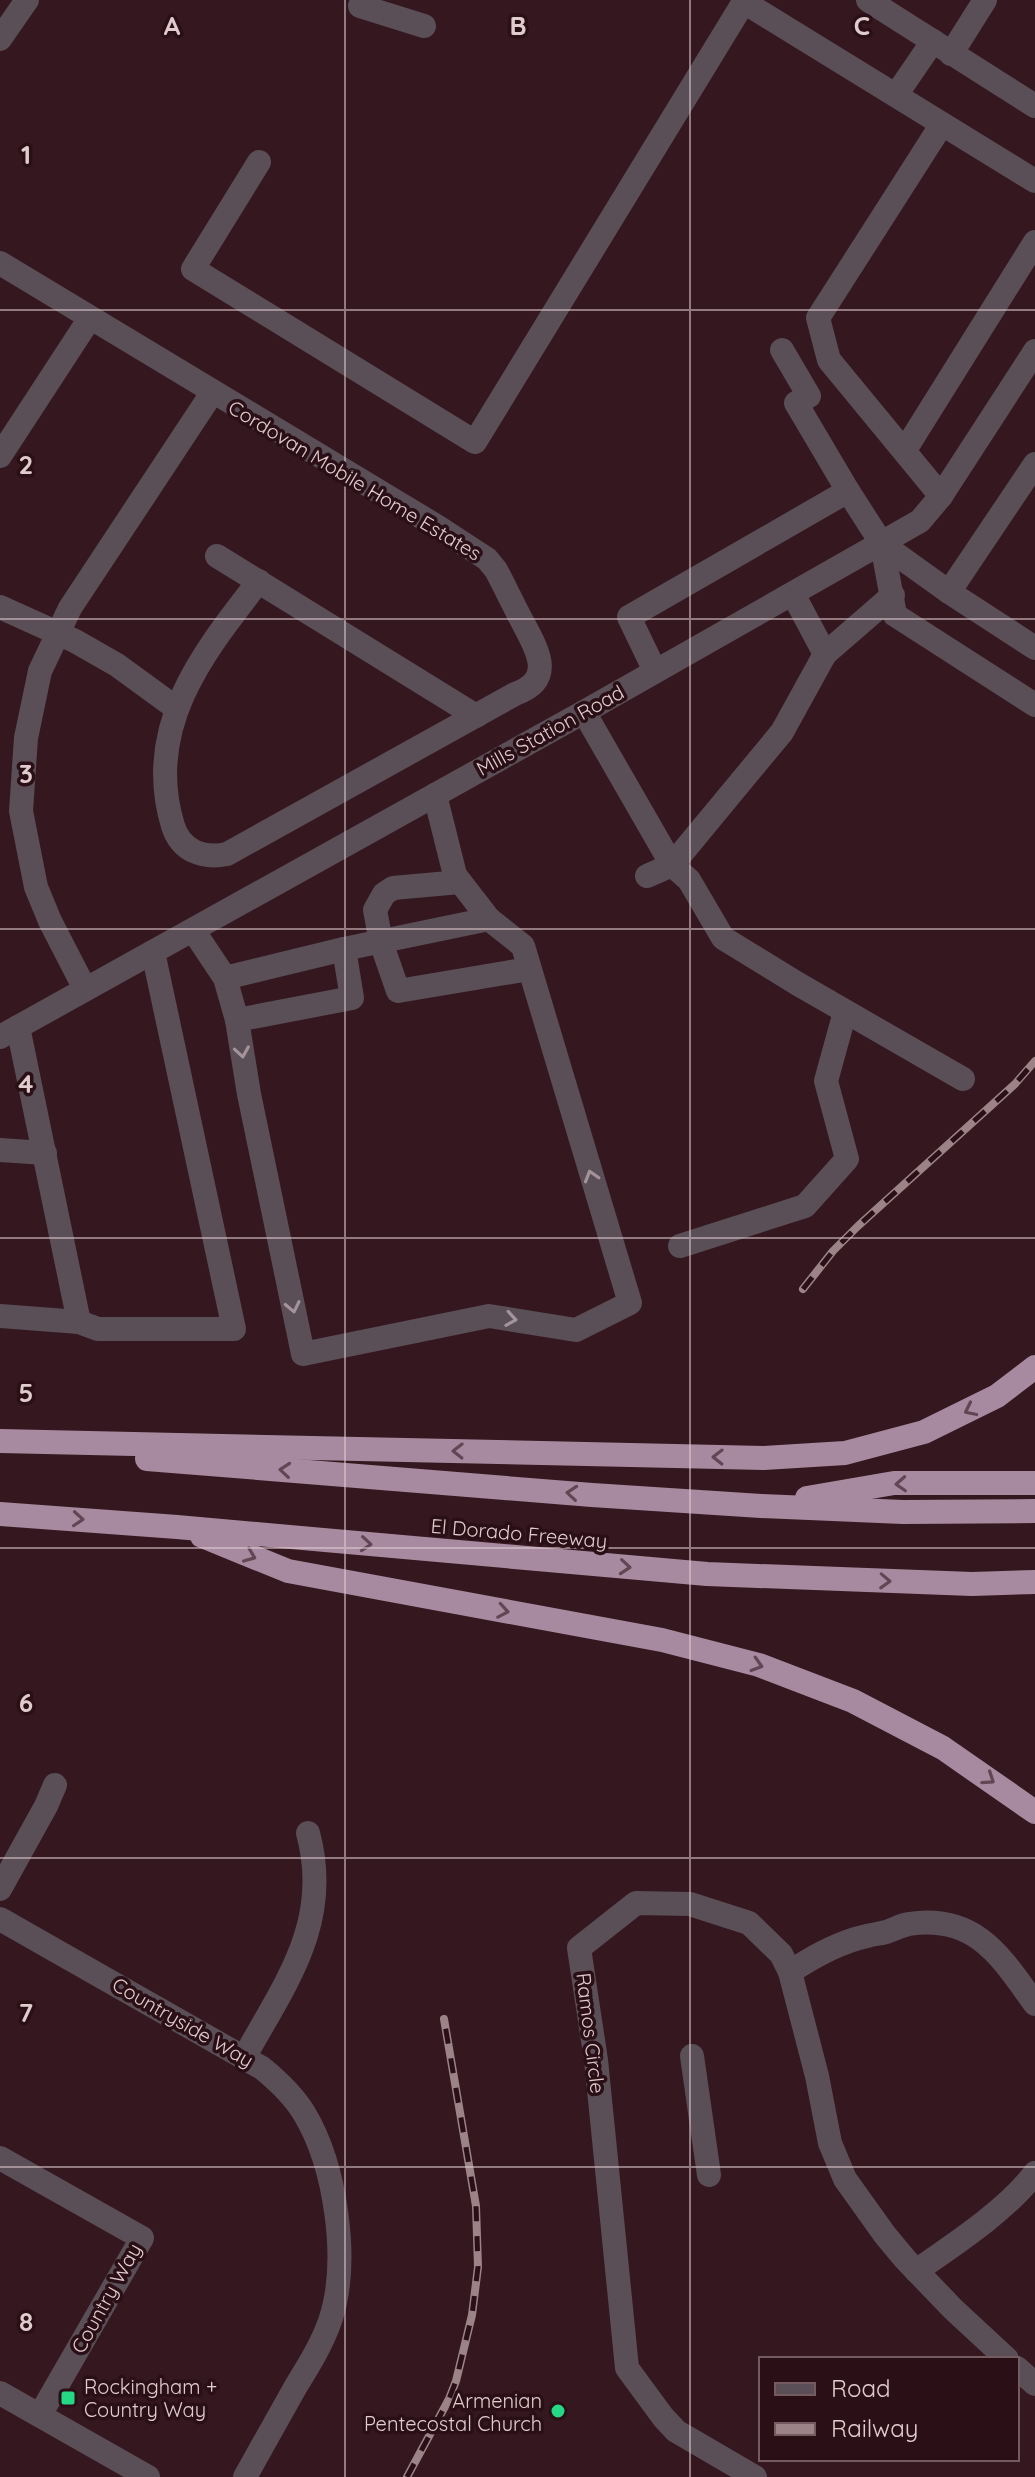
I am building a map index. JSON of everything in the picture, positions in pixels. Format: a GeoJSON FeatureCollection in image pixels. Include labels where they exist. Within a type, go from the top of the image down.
{"type":"FeatureCollection","features":[{"type":"Feature","properties":{"kind":"highway"},"geometry":{"type":"LineString","coordinates":[[0,1441],[764,1458],[845,1453],[924,1432],[997,1396],[1035,1367]]}},
{"type":"Feature","properties":{"kind":"highway"},"geometry":{"type":"LineString","coordinates":[[0,1447],[761,1506],[903,1512],[1035,1511]]}},
{"type":"Feature","properties":{"kind":"highway"},"geometry":{"type":"LineString","coordinates":[[761,1506],[894,1483],[1035,1483]]}},
{"type":"Feature","properties":{"kind":"highway","name":"El Dorado Freeway"},"geometry":{"type":"LineString","coordinates":[[0,1514],[707,1574],[972,1584],[1035,1582]]}},
{"type":"Feature","properties":{"kind":"highway"},"geometry":{"type":"LineString","coordinates":[[177,1527],[288,1571],[662,1640],[759,1665],[853,1701],[943,1748],[1035,1812]]}},
{"type":"Feature","properties":{"kind":"street"},"geometry":{"type":"LineString","coordinates":[[0,39],[27,0]]}},
{"type":"Feature","properties":{"kind":"street"},"geometry":{"type":"LineString","coordinates":[[868,0],[1035,106]]}},
{"type":"Feature","properties":{"kind":"street"},"geometry":{"type":"LineString","coordinates":[[896,95],[985,0]]}},
{"type":"Feature","properties":{"kind":"street"},"geometry":{"type":"LineString","coordinates":[[259,162],[193,269],[475,442],[744,1],[1035,181]]}},
{"type":"Feature","properties":{"kind":"street"},"geometry":{"type":"LineString","coordinates":[[363,3],[424,26]]}},
{"type":"Feature","properties":{"kind":"street"},"geometry":{"type":"LineString","coordinates":[[941,496],[829,360],[818,318],[942,124]]}},
{"type":"Feature","properties":{"kind":"street"},"geometry":{"type":"LineString","coordinates":[[905,450],[1035,242]]}},
{"type":"Feature","properties":{"kind":"street","name":"Cordovan Mobile Home Estates"},"geometry":{"type":"LineString","coordinates":[[0,263],[487,559],[496,570],[540,656],[539,676],[525,690],[227,854],[215,857],[202,855],[181,842],[175,832],[167,806],[167,742],[176,708],[204,655],[259,581]]}},
{"type":"Feature","properties":{"kind":"street"},"geometry":{"type":"LineString","coordinates":[[0,456],[90,318]]}},
{"type":"Feature","properties":{"kind":"street"},"geometry":{"type":"LineString","coordinates":[[782,350],[809,396],[796,403],[882,544],[895,615],[1035,705]]}},
{"type":"Feature","properties":{"kind":"street","name":"Mills Station Road"},"geometry":{"type":"LineString","coordinates":[[9,1032],[920,521],[941,496],[1035,351]]}},
{"type":"Feature","properties":{"kind":"street","name":"Cordovan Mobile Home Estates"},"geometry":{"type":"LineString","coordinates":[[85,989],[36,887],[21,811],[10,794],[40,671],[57,632],[212,393]]}},
{"type":"Feature","properties":{"kind":"street"},"geometry":{"type":"LineString","coordinates":[[949,592],[1035,464]]}},
{"type":"Feature","properties":{"kind":"street"},"geometry":{"type":"LineString","coordinates":[[655,671],[629,617],[848,491]]}},
{"type":"Feature","properties":{"kind":"street"},"geometry":{"type":"LineString","coordinates":[[882,544],[1035,648]]}},
{"type":"Feature","properties":{"kind":"street"},"geometry":{"type":"LineString","coordinates":[[217,556],[476,716]]}},
{"type":"Feature","properties":{"kind":"street"},"geometry":{"type":"LineString","coordinates":[[793,594],[825,654]]}},
{"type":"Feature","properties":{"kind":"street"},"geometry":{"type":"LineString","coordinates":[[647,876],[672,865],[782,732],[825,654],[893,595]]}},
{"type":"Feature","properties":{"kind":"street"},"geometry":{"type":"LineString","coordinates":[[0,607],[57,632],[117,665],[176,708]]}},
{"type":"Feature","properties":{"kind":"street"},"geometry":{"type":"LineString","coordinates":[[584,712],[672,865],[689,880],[723,938],[963,1079]]}},
{"type":"Feature","properties":{"kind":"street"},"geometry":{"type":"LineString","coordinates":[[193,930],[225,978],[237,1020],[249,1094],[303,1354],[489,1316],[576,1330],[630,1303],[523,946],[489,919],[455,875],[435,795]]}},
{"type":"Feature","properties":{"kind":"street"},"geometry":{"type":"LineString","coordinates":[[460,882],[393,888],[384,894],[375,910],[381,942],[398,991],[529,969]]}},
{"type":"Feature","properties":{"kind":"street"},"geometry":{"type":"LineString","coordinates":[[225,978],[489,919]]}},
{"type":"Feature","properties":{"kind":"street"},"geometry":{"type":"LineString","coordinates":[[237,1020],[352,998],[344,949]]}},
{"type":"Feature","properties":{"kind":"street"},"geometry":{"type":"LineString","coordinates":[[0,1316],[79,1322],[98,1329],[234,1329],[153,952]]}},
{"type":"Feature","properties":{"kind":"street"},"geometry":{"type":"LineString","coordinates":[[680,1246],[805,1206],[847,1159],[826,1081],[845,1012]]}},
{"type":"Feature","properties":{"kind":"street"},"geometry":{"type":"LineString","coordinates":[[9,1032],[45,1153],[79,1322]]}},
{"type":"Feature","properties":{"kind":"street"},"geometry":{"type":"LineString","coordinates":[[0,1150],[45,1153]]}},
{"type":"Feature","properties":{"kind":"street"},"geometry":{"type":"LineString","coordinates":[[0,1889],[55,1785]]}},
{"type":"Feature","properties":{"kind":"street"},"geometry":{"type":"LineString","coordinates":[[245,2056],[292,1972],[307,1935],[316,1895],[316,1874],[308,1833]]}},
{"type":"Feature","properties":{"kind":"street","name":"Ramos Circle"},"geometry":{"type":"LineString","coordinates":[[755,2477],[676,2431],[627,2368],[596,2060],[579,1948],[636,1903],[690,1904],[749,1923],[781,1954],[790,1972],[817,2076],[830,2143],[845,2179],[885,2235],[916,2271],[1005,2357]]}},
{"type":"Feature","properties":{"kind":"street","name":"Countryside Way"},"geometry":{"type":"LineString","coordinates":[[0,1919],[245,2056],[284,2088],[312,2129],[330,2182],[340,2259],[336,2302],[321,2343],[245,2477]]}},
{"type":"Feature","properties":{"kind":"street"},"geometry":{"type":"LineString","coordinates":[[790,1972],[831,1948],[866,1936],[885,1933],[907,1924],[939,1923],[960,1928],[998,1953],[1035,2004]]}},
{"type":"Feature","properties":{"kind":"street"},"geometry":{"type":"LineString","coordinates":[[692,2056],[709,2175]]}},
{"type":"Feature","properties":{"kind":"street","name":"Country Way"},"geometry":{"type":"LineString","coordinates":[[0,2158],[142,2238],[40,2415]]}},
{"type":"Feature","properties":{"kind":"street"},"geometry":{"type":"LineString","coordinates":[[916,2271],[963,2239],[1035,2173]]}},
{"type":"Feature","properties":{"kind":"street"},"geometry":{"type":"LineString","coordinates":[[1019,2370],[1035,2384]]}},
{"type":"Feature","properties":{"kind":"street"},"geometry":{"type":"LineString","coordinates":[[0,2393],[148,2477]]}},
{"type":"Feature","properties":{"kind":"railway"},"geometry":{"type":"LineString","coordinates":[[803,1289],[858,1226],[1015,1084],[1035,1061]]}},
{"type":"Feature","properties":{"kind":"railway"},"geometry":{"type":"LineString","coordinates":[[407,2477],[456,2381],[472,2315],[478,2267],[476,2206],[444,2019]]}},
{"type":"Feature","properties":{"kind":"place","name":"Rockingham + Country Way"},"geometry":{"type":"Point","coordinates":[68,2398]}},
{"type":"Feature","properties":{"kind":"place","name":"Armenian Pentecostal Church"},"geometry":{"type":"Point","coordinates":[558,2411]}}]}
